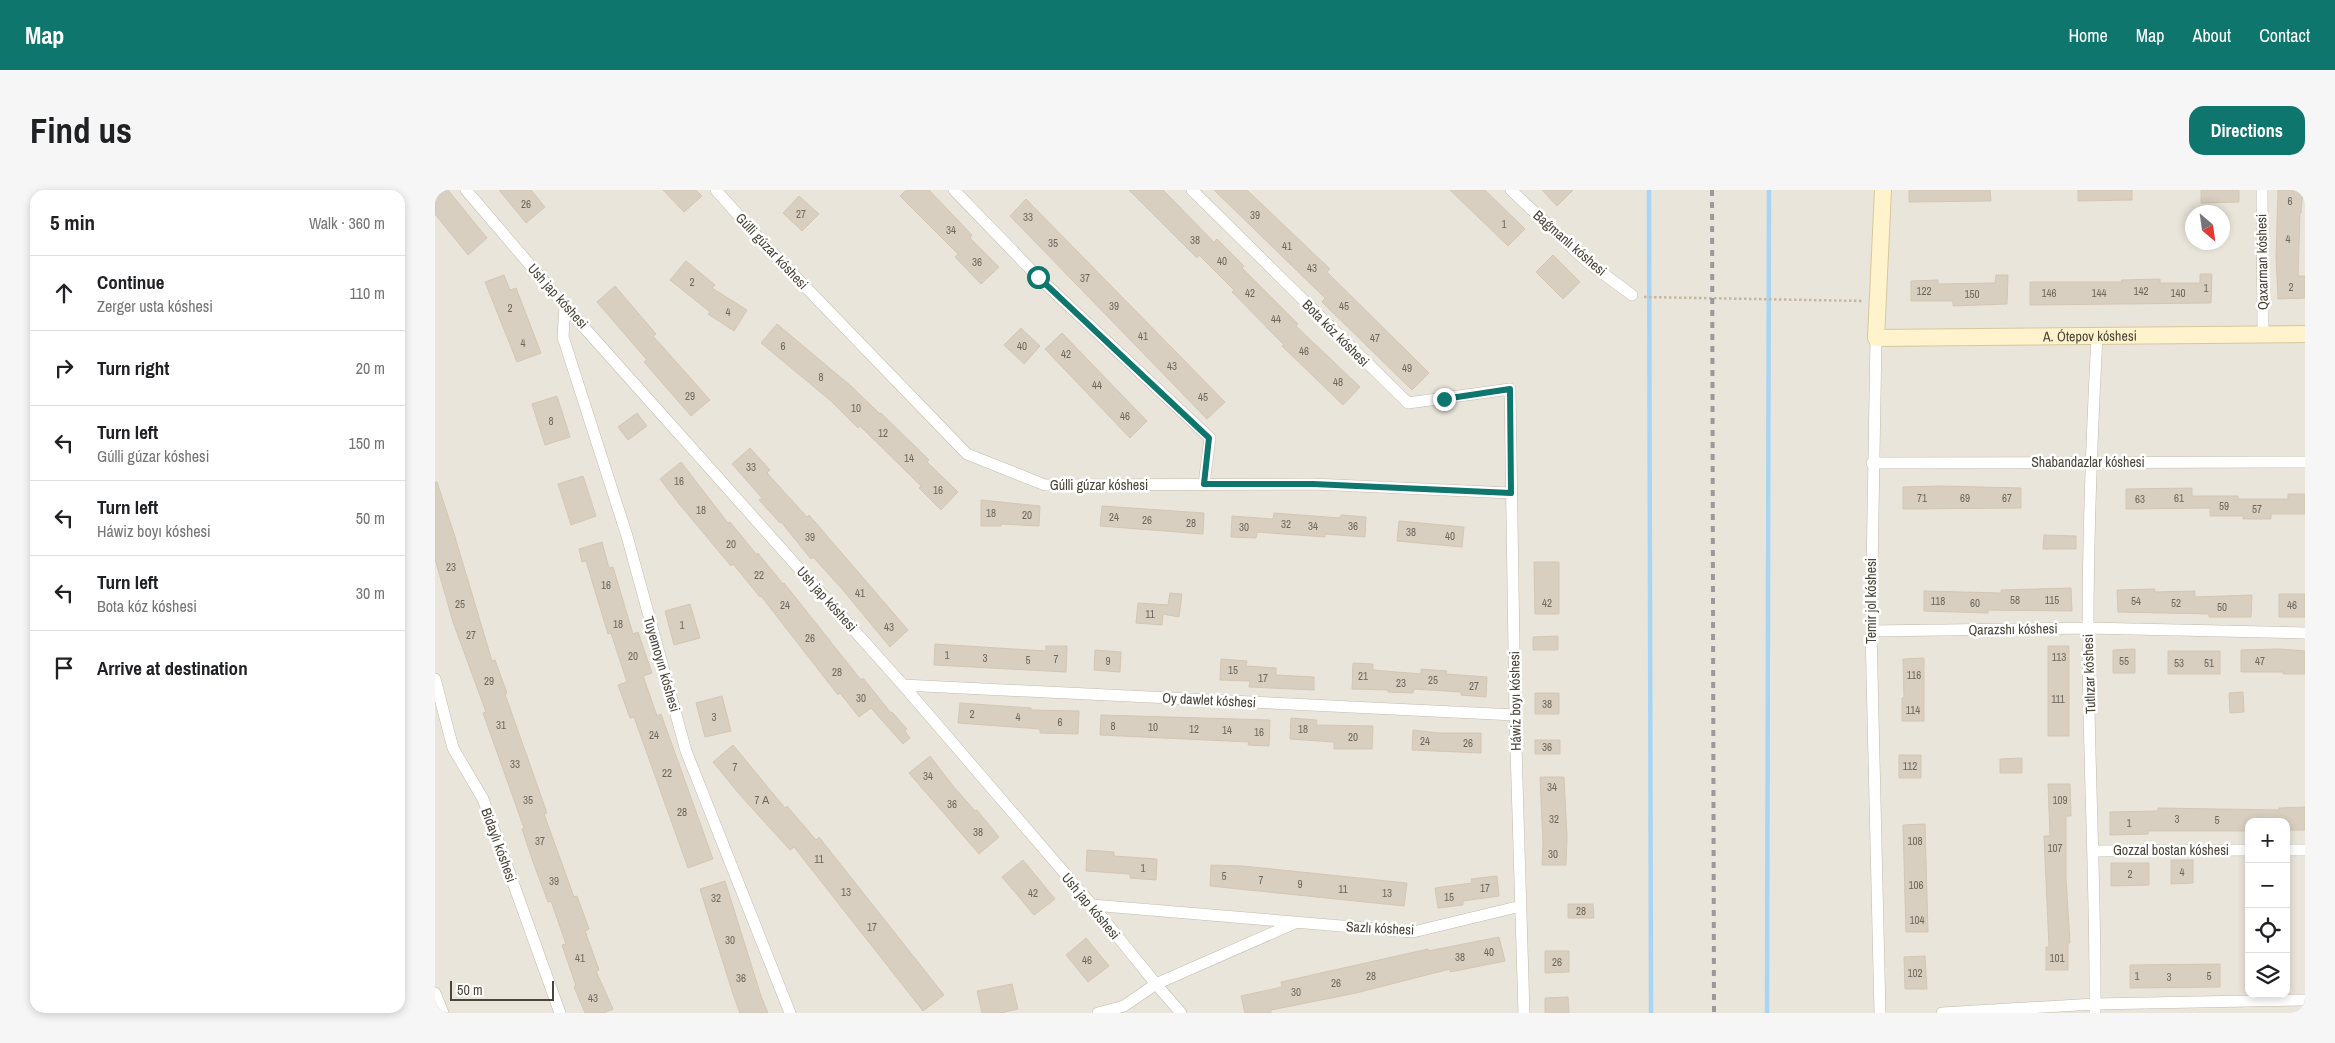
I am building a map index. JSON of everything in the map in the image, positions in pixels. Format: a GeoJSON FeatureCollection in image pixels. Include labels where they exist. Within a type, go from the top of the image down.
{"type":"FeatureCollection","features":[{"type":"Feature","properties":{"kind":"street","name":"Ush jap kóshesi"},"geometry":{"type":"LineString","coordinates":[[466,190],[565,306],[903,685],[1092,905],[1155,984],[1181,1013]]}},
{"type":"Feature","properties":{"kind":"street","name":"Gúlli gúzar kóshesi"},"geometry":{"type":"LineString","coordinates":[[716,190],[763,243],[967,454],[1045,486],[1313,484],[1511,493]]}},
{"type":"Feature","properties":{"kind":"street"},"geometry":{"type":"LineString","coordinates":[[954,190],[1038,277],[1209,438],[1204,484]]}},
{"type":"Feature","properties":{"kind":"street","name":"Bota kóz kóshesi"},"geometry":{"type":"LineString","coordinates":[[1192,190],[1408,403],[1510,389]]}},
{"type":"Feature","properties":{"kind":"street","name":"Baǵmanlı kóshesi"},"geometry":{"type":"LineString","coordinates":[[1511,190],[1586,260],[1632,295]]}},
{"type":"Feature","properties":{"kind":"street","name":"Temir jol kóshesi"},"geometry":{"type":"LineString","coordinates":[[1880,1013],[1871,631],[1872,463],[1883,190]]}},
{"type":"Feature","properties":{"kind":"street","name":"Qaxarman kóshesi"},"geometry":{"type":"LineString","coordinates":[[2262,190],[2263,333]]}},
{"type":"Feature","properties":{"kind":"street","name":"Tuyemoyın kóshesi"},"geometry":{"type":"LineString","coordinates":[[565,306],[563,337],[627,536],[686,751],[790,1013]]}},
{"type":"Feature","properties":{"kind":"street","name":"A. Ótepov kóshesi"},"geometry":{"type":"LineString","coordinates":[[1876,338],[2305,334]]}},
{"type":"Feature","properties":{"kind":"street","name":"Tutlızar kóshesi"},"geometry":{"type":"LineString","coordinates":[[2095,1008],[2094,851],[2088,628],[2090,461],[2097,336]]}},
{"type":"Feature","properties":{"kind":"street","name":"Háwiz boyı kóshesi"},"geometry":{"type":"LineString","coordinates":[[1510,389],[1515,715],[1524,1013]]}},
{"type":"Feature","properties":{"kind":"street","name":"Shabandazlar kóshesi"},"geometry":{"type":"LineString","coordinates":[[1872,463],[2305,462]]}},
{"type":"Feature","properties":{"kind":"street","name":"Qarazshı kóshesi"},"geometry":{"type":"LineString","coordinates":[[1871,631],[2088,628],[2305,633]]}},
{"type":"Feature","properties":{"kind":"street","name":"Bidaylı kóshesi"},"geometry":{"type":"LineString","coordinates":[[435,679],[453,748],[483,799],[560,1013]]}},
{"type":"Feature","properties":{"kind":"street","name":"Oy dawlet kóshesi"},"geometry":{"type":"LineString","coordinates":[[903,685],[1515,715]]}},
{"type":"Feature","properties":{"kind":"street","name":"Gozzal bostan kóshesi"},"geometry":{"type":"LineString","coordinates":[[2094,851],[2245,850]]}},
{"type":"Feature","properties":{"kind":"street"},"geometry":{"type":"LineString","coordinates":[[2290,850],[2305,850]]}},
{"type":"Feature","properties":{"kind":"street","name":"Sazlı kóshesi"},"geometry":{"type":"LineString","coordinates":[[1092,905],[1413,932],[1521,906]]}},
{"type":"Feature","properties":{"kind":"street","name":"Sazlı kóshesi"},"geometry":{"type":"LineString","coordinates":[[1098,1013],[1124,1006],[1155,984],[1296,922]]}},
{"type":"Feature","properties":{"kind":"street"},"geometry":{"type":"LineString","coordinates":[[435,993],[443,1013]]}},
{"type":"Feature","properties":{"kind":"street"},"geometry":{"type":"LineString","coordinates":[[1942,1013],[2305,1000]]}},
{"type":"Feature","properties":{"kind":"path"},"geometry":{"type":"LineString","coordinates":[[1632,295],[1638,297],[1878,301]]}},
{"type":"Feature","properties":{"kind":"shaded area"},"geometry":{"type":"Polygon","coordinates":[[[435,190],[2305,190],[2305,1013],[435,1013],[435,190]]]}},
{"type":"Feature","properties":{"kind":"building"},"geometry":{"type":"Polygon","coordinates":[[[443,190],[448,190],[487,238],[468,255],[435,214],[435,196],[443,190]]]}},
{"type":"Feature","properties":{"kind":"building"},"geometry":{"type":"Polygon","coordinates":[[[499,190],[531,190],[545,207],[526,223],[499,190]]]}},
{"type":"Feature","properties":{"kind":"building"},"geometry":{"type":"Polygon","coordinates":[[[663,190],[696,190],[702,196],[684,212],[663,190]]]}},
{"type":"Feature","properties":{"kind":"building"},"geometry":{"type":"Polygon","coordinates":[[[906,190],[929,190],[972,235],[970,238],[999,267],[981,284],[955,257],[958,254],[900,196],[906,190]]]}},
{"type":"Feature","properties":{"kind":"building"},"geometry":{"type":"Polygon","coordinates":[[[1129,190],[1163,190],[1214,242],[1217,239],[1244,266],[1242,268],[1298,324],[1296,326],[1360,387],[1343,405],[1282,346],[1284,345],[1232,292],[1234,290],[1199,255],[1197,258],[1129,190]]]}},
{"type":"Feature","properties":{"kind":"building"},"geometry":{"type":"Polygon","coordinates":[[[1214,190],[1247,190],[1330,269],[1327,272],[1429,373],[1412,390],[1322,302],[1325,298],[1214,190]]]}},
{"type":"Feature","properties":{"kind":"building"},"geometry":{"type":"Polygon","coordinates":[[[1450,190],[1485,190],[1525,229],[1508,246],[1450,190]]]}},
{"type":"Feature","properties":{"kind":"building"},"geometry":{"type":"Polygon","coordinates":[[[1542,190],[1573,190],[1557,206],[1542,190]]]}},
{"type":"Feature","properties":{"kind":"building"},"geometry":{"type":"Polygon","coordinates":[[[1909,190],[1990,190],[1991,201],[1909,202],[1909,190]]]}},
{"type":"Feature","properties":{"kind":"building"},"geometry":{"type":"Polygon","coordinates":[[[2078,190],[2132,190],[2132,200],[2078,201],[2078,190]]]}},
{"type":"Feature","properties":{"kind":"building"},"geometry":{"type":"Polygon","coordinates":[[[2201,190],[2239,190],[2239,202],[2201,203],[2201,190]]]}},
{"type":"Feature","properties":{"kind":"building"},"geometry":{"type":"Polygon","coordinates":[[[2278,190],[2303,190],[2300,212],[2298,276],[2305,276],[2305,298],[2278,299],[2276,257],[2278,190]]]}},
{"type":"Feature","properties":{"kind":"building"},"geometry":{"type":"Polygon","coordinates":[[[799,196],[819,214],[802,231],[783,213],[799,196]]]}},
{"type":"Feature","properties":{"kind":"building"},"geometry":{"type":"Polygon","coordinates":[[[1026,199],[1225,402],[1207,419],[1010,216],[1026,199]]]}},
{"type":"Feature","properties":{"kind":"building"},"geometry":{"type":"Polygon","coordinates":[[[1553,255],[1580,282],[1563,299],[1536,272],[1553,255]]]}},
{"type":"Feature","properties":{"kind":"building"},"geometry":{"type":"Polygon","coordinates":[[[686,261],[715,285],[712,288],[747,310],[734,331],[708,314],[710,312],[670,280],[686,261]]]}},
{"type":"Feature","properties":{"kind":"building"},"geometry":{"type":"Polygon","coordinates":[[[2200,274],[2212,274],[2211,303],[2030,305],[2030,282],[2122,282],[2121,280],[2160,279],[2160,283],[2200,283],[2200,274]]]}},
{"type":"Feature","properties":{"kind":"building"},"geometry":{"type":"Polygon","coordinates":[[[504,275],[510,290],[516,288],[541,353],[517,362],[485,282],[504,275]]]}},
{"type":"Feature","properties":{"kind":"building"},"geometry":{"type":"Polygon","coordinates":[[[1996,275],[2008,275],[2007,304],[1953,306],[1953,301],[1911,301],[1911,281],[1938,280],[1938,284],[1995,283],[1996,275]]]}},
{"type":"Feature","properties":{"kind":"building"},"geometry":{"type":"Polygon","coordinates":[[[615,286],[656,334],[653,336],[710,400],[691,416],[644,362],[647,360],[597,302],[615,286]]]}},
{"type":"Feature","properties":{"kind":"building"},"geometry":{"type":"Polygon","coordinates":[[[777,324],[881,413],[929,460],[927,462],[958,492],[941,510],[919,488],[921,486],[860,426],[858,428],[831,401],[761,343],[777,324]]]}},
{"type":"Feature","properties":{"kind":"building"},"geometry":{"type":"Polygon","coordinates":[[[1021,328],[1040,346],[1024,364],[1004,345],[1021,328]]]}},
{"type":"Feature","properties":{"kind":"building"},"geometry":{"type":"Polygon","coordinates":[[[1062,333],[1147,421],[1130,438],[1045,349],[1062,333]]]}},
{"type":"Feature","properties":{"kind":"building"},"geometry":{"type":"Polygon","coordinates":[[[557,396],[570,437],[545,445],[532,404],[557,396]]]}},
{"type":"Feature","properties":{"kind":"building"},"geometry":{"type":"Polygon","coordinates":[[[637,413],[647,426],[628,440],[618,427],[637,413]]]}},
{"type":"Feature","properties":{"kind":"building"},"geometry":{"type":"Polygon","coordinates":[[[750,448],[770,470],[767,473],[807,517],[809,515],[908,630],[890,647],[842,589],[813,557],[811,559],[781,522],[759,500],[762,498],[732,464],[750,448]]]}},
{"type":"Feature","properties":{"kind":"building"},"geometry":{"type":"Polygon","coordinates":[[[681,462],[728,523],[730,522],[757,555],[758,553],[861,680],[863,678],[891,713],[907,729],[905,731],[910,738],[903,744],[871,708],[859,717],[840,693],[838,695],[761,596],[733,564],[731,566],[680,505],[660,479],[681,462]]]}},
{"type":"Feature","properties":{"kind":"building"},"geometry":{"type":"Polygon","coordinates":[[[583,476],[596,516],[571,525],[558,484],[583,476]]]}},
{"type":"Feature","properties":{"kind":"building"},"geometry":{"type":"Polygon","coordinates":[[[435,482],[437,482],[455,537],[492,661],[495,660],[507,693],[505,694],[547,813],[544,814],[574,897],[577,896],[589,929],[585,931],[599,970],[596,971],[613,1009],[604,1013],[585,1013],[574,987],[576,986],[562,945],[566,944],[551,901],[548,902],[533,862],[522,829],[524,828],[483,713],[486,712],[453,622],[435,559],[435,482]]]}},
{"type":"Feature","properties":{"kind":"building"},"geometry":{"type":"Polygon","coordinates":[[[1903,487],[2021,488],[2021,508],[1903,509],[1903,487]]]}},
{"type":"Feature","properties":{"kind":"building"},"geometry":{"type":"Polygon","coordinates":[[[2192,488],[2192,496],[2238,496],[2238,499],[2288,499],[2288,494],[2305,494],[2305,514],[2271,514],[2271,519],[2243,519],[2243,516],[2210,516],[2210,508],[2126,509],[2126,489],[2192,488]]]}},
{"type":"Feature","properties":{"kind":"building"},"geometry":{"type":"Polygon","coordinates":[[[981,500],[1040,506],[1039,526],[1001,524],[1001,526],[981,526],[981,500]]]}},
{"type":"Feature","properties":{"kind":"building"},"geometry":{"type":"Polygon","coordinates":[[[1102,506],[1204,513],[1203,534],[1100,526],[1102,506]]]}},
{"type":"Feature","properties":{"kind":"building"},"geometry":{"type":"Polygon","coordinates":[[[1274,513],[1340,518],[1341,515],[1366,517],[1365,537],[1325,534],[1325,537],[1257,532],[1256,538],[1231,537],[1232,516],[1273,519],[1274,513]]]}},
{"type":"Feature","properties":{"kind":"building"},"geometry":{"type":"Polygon","coordinates":[[[1399,521],[1464,527],[1462,547],[1397,541],[1399,521]]]}},
{"type":"Feature","properties":{"kind":"building"},"geometry":{"type":"Polygon","coordinates":[[[2044,535],[2076,536],[2076,549],[2043,549],[2044,535]]]}},
{"type":"Feature","properties":{"kind":"building"},"geometry":{"type":"Polygon","coordinates":[[[602,542],[609,568],[613,567],[633,634],[638,632],[652,673],[643,676],[657,716],[661,714],[713,859],[688,868],[634,717],[630,718],[618,685],[627,682],[611,633],[608,634],[586,561],[582,562],[579,549],[602,542]]]}},
{"type":"Feature","properties":{"kind":"building"},"geometry":{"type":"Polygon","coordinates":[[[1534,562],[1559,562],[1559,614],[1535,614],[1534,562]]]}},
{"type":"Feature","properties":{"kind":"building"},"geometry":{"type":"Polygon","coordinates":[[[2071,588],[2072,611],[1988,610],[1988,613],[1924,611],[1924,591],[2001,593],[2001,590],[2071,588]]]}},
{"type":"Feature","properties":{"kind":"building"},"geometry":{"type":"Polygon","coordinates":[[[2155,589],[2155,592],[2195,591],[2195,597],[2252,595],[2251,617],[2209,617],[2209,614],[2118,612],[2117,590],[2155,589]]]}},
{"type":"Feature","properties":{"kind":"building"},"geometry":{"type":"Polygon","coordinates":[[[1170,593],[1182,594],[1179,617],[1163,614],[1162,625],[1136,623],[1138,603],[1168,605],[1170,593]]]}},
{"type":"Feature","properties":{"kind":"building"},"geometry":{"type":"Polygon","coordinates":[[[2279,594],[2305,594],[2305,617],[2279,617],[2279,594]]]}},
{"type":"Feature","properties":{"kind":"building"},"geometry":{"type":"Polygon","coordinates":[[[690,604],[700,638],[674,645],[665,611],[690,604]]]}},
{"type":"Feature","properties":{"kind":"building"},"geometry":{"type":"Polygon","coordinates":[[[1558,636],[1558,650],[1533,650],[1533,637],[1558,636]]]}},
{"type":"Feature","properties":{"kind":"building"},"geometry":{"type":"Polygon","coordinates":[[[935,644],[1046,651],[1046,646],[1067,646],[1066,672],[934,665],[935,644]]]}},
{"type":"Feature","properties":{"kind":"building"},"geometry":{"type":"Polygon","coordinates":[[[2048,646],[2069,646],[2069,736],[2048,736],[2048,646]]]}},
{"type":"Feature","properties":{"kind":"building"},"geometry":{"type":"Polygon","coordinates":[[[2135,649],[2135,673],[2113,673],[2113,650],[2135,649]]]}},
{"type":"Feature","properties":{"kind":"building"},"geometry":{"type":"Polygon","coordinates":[[[2279,649],[2305,651],[2305,674],[2241,672],[2241,650],[2279,649]]]}},
{"type":"Feature","properties":{"kind":"building"},"geometry":{"type":"Polygon","coordinates":[[[1095,650],[1121,652],[1120,672],[1094,670],[1095,650]]]}},
{"type":"Feature","properties":{"kind":"building"},"geometry":{"type":"Polygon","coordinates":[[[2168,651],[2220,651],[2220,674],[2168,674],[2168,651]]]}},
{"type":"Feature","properties":{"kind":"building"},"geometry":{"type":"Polygon","coordinates":[[[1924,658],[1924,721],[1902,721],[1902,698],[1904,698],[1903,659],[1924,658]]]}},
{"type":"Feature","properties":{"kind":"building"},"geometry":{"type":"Polygon","coordinates":[[[1221,659],[1247,661],[1246,666],[1276,668],[1276,675],[1314,677],[1314,690],[1249,687],[1250,681],[1220,680],[1221,659]]]}},
{"type":"Feature","properties":{"kind":"building"},"geometry":{"type":"Polygon","coordinates":[[[1353,663],[1373,664],[1373,670],[1421,674],[1421,669],[1447,671],[1446,674],[1487,677],[1486,697],[1461,695],[1461,692],[1414,689],[1413,693],[1352,689],[1353,663]]]}},
{"type":"Feature","properties":{"kind":"building"},"geometry":{"type":"Polygon","coordinates":[[[2243,692],[2244,712],[2230,713],[2229,693],[2243,692]]]}},
{"type":"Feature","properties":{"kind":"building"},"geometry":{"type":"Polygon","coordinates":[[[1535,693],[1559,693],[1559,714],[1535,714],[1535,693]]]}},
{"type":"Feature","properties":{"kind":"building"},"geometry":{"type":"Polygon","coordinates":[[[722,696],[731,731],[705,737],[696,703],[722,696]]]}},
{"type":"Feature","properties":{"kind":"building"},"geometry":{"type":"Polygon","coordinates":[[[960,703],[1031,708],[1031,710],[1079,711],[1078,734],[1040,733],[1040,729],[958,723],[960,703]]]}},
{"type":"Feature","properties":{"kind":"building"},"geometry":{"type":"Polygon","coordinates":[[[1101,715],[1270,720],[1269,746],[1248,745],[1249,742],[1100,735],[1101,715]]]}},
{"type":"Feature","properties":{"kind":"building"},"geometry":{"type":"Polygon","coordinates":[[[1291,718],[1317,720],[1316,725],[1373,726],[1372,749],[1334,749],[1334,742],[1290,739],[1291,718]]]}},
{"type":"Feature","properties":{"kind":"building"},"geometry":{"type":"Polygon","coordinates":[[[1413,730],[1439,733],[1481,733],[1481,753],[1412,750],[1413,730]]]}},
{"type":"Feature","properties":{"kind":"building"},"geometry":{"type":"Polygon","coordinates":[[[1535,740],[1560,740],[1560,754],[1535,754],[1535,740]]]}},
{"type":"Feature","properties":{"kind":"building"},"geometry":{"type":"Polygon","coordinates":[[[733,745],[785,808],[787,806],[816,840],[819,837],[944,995],[923,1011],[794,847],[790,850],[740,795],[713,762],[733,745]]]}},
{"type":"Feature","properties":{"kind":"building"},"geometry":{"type":"Polygon","coordinates":[[[1899,755],[1921,755],[1921,778],[1899,778],[1899,755]]]}},
{"type":"Feature","properties":{"kind":"building"},"geometry":{"type":"Polygon","coordinates":[[[930,756],[953,786],[975,811],[977,810],[999,837],[979,854],[909,773],[930,756]]]}},
{"type":"Feature","properties":{"kind":"building"},"geometry":{"type":"Polygon","coordinates":[[[2022,758],[2022,773],[2000,773],[2000,759],[2022,758]]]}},
{"type":"Feature","properties":{"kind":"building"},"geometry":{"type":"Polygon","coordinates":[[[1540,777],[1564,777],[1567,837],[1566,865],[1542,865],[1540,777]]]}},
{"type":"Feature","properties":{"kind":"building"},"geometry":{"type":"Polygon","coordinates":[[[2048,784],[2070,784],[2071,816],[2066,816],[2066,879],[2070,943],[2068,943],[2068,970],[2046,970],[2046,947],[2049,947],[2044,836],[2050,836],[2048,784]]]}},
{"type":"Feature","properties":{"kind":"building"},"geometry":{"type":"Polygon","coordinates":[[[2305,807],[2305,830],[2290,830],[2290,818],[2245,818],[2245,831],[2148,831],[2148,834],[2110,835],[2110,812],[2158,811],[2158,808],[2279,810],[2279,808],[2305,807]]]}},
{"type":"Feature","properties":{"kind":"building"},"geometry":{"type":"Polygon","coordinates":[[[1925,824],[1928,932],[1906,932],[1903,825],[1925,824]]]}},
{"type":"Feature","properties":{"kind":"building"},"geometry":{"type":"Polygon","coordinates":[[[1087,850],[1114,852],[1114,856],[1157,859],[1156,880],[1130,878],[1130,874],[1086,871],[1087,850]]]}},
{"type":"Feature","properties":{"kind":"building"},"geometry":{"type":"Polygon","coordinates":[[[1023,860],[1055,899],[1034,915],[1002,877],[1023,860]]]}},
{"type":"Feature","properties":{"kind":"building"},"geometry":{"type":"Polygon","coordinates":[[[2171,860],[2193,860],[2193,883],[2171,884],[2171,860]]]}},
{"type":"Feature","properties":{"kind":"building"},"geometry":{"type":"Polygon","coordinates":[[[2111,863],[2149,863],[2149,885],[2111,886],[2111,863]]]}},
{"type":"Feature","properties":{"kind":"building"},"geometry":{"type":"Polygon","coordinates":[[[1211,865],[1243,866],[1407,883],[1404,906],[1210,886],[1211,865]]]}},
{"type":"Feature","properties":{"kind":"building"},"geometry":{"type":"Polygon","coordinates":[[[1497,876],[1499,896],[1463,901],[1463,905],[1438,908],[1435,888],[1472,883],[1471,879],[1497,876]]]}},
{"type":"Feature","properties":{"kind":"building"},"geometry":{"type":"Polygon","coordinates":[[[725,881],[768,1013],[740,1013],[733,994],[700,889],[725,881]]]}},
{"type":"Feature","properties":{"kind":"building"},"geometry":{"type":"Polygon","coordinates":[[[1568,904],[1593,904],[1594,918],[1568,918],[1568,904]]]}},
{"type":"Feature","properties":{"kind":"building"},"geometry":{"type":"Polygon","coordinates":[[[1499,937],[1505,961],[1450,972],[1450,969],[1356,993],[1271,1010],[1271,1013],[1245,1013],[1241,996],[1282,987],[1281,982],[1428,949],[1428,951],[1499,937]]]}},
{"type":"Feature","properties":{"kind":"building"},"geometry":{"type":"Polygon","coordinates":[[[1086,938],[1109,966],[1088,982],[1066,955],[1086,938]]]}},
{"type":"Feature","properties":{"kind":"building"},"geometry":{"type":"Polygon","coordinates":[[[1545,951],[1569,951],[1569,972],[1545,973],[1545,951]]]}},
{"type":"Feature","properties":{"kind":"building"},"geometry":{"type":"Polygon","coordinates":[[[1925,956],[1927,989],[1905,989],[1904,957],[1925,956]]]}},
{"type":"Feature","properties":{"kind":"building"},"geometry":{"type":"Polygon","coordinates":[[[2220,964],[2220,987],[2130,988],[2130,965],[2220,964]]]}},
{"type":"Feature","properties":{"kind":"building"},"geometry":{"type":"Polygon","coordinates":[[[1012,984],[1018,1009],[1001,1013],[982,1013],[977,991],[1012,984]]]}},
{"type":"Feature","properties":{"kind":"building"},"geometry":{"type":"Polygon","coordinates":[[[1568,997],[1569,1013],[1545,1013],[1545,998],[1568,997]]]}},
{"type":"Feature","properties":{"kind":"waterway"},"geometry":{"type":"LineString","coordinates":[[1649,190],[1651,1013]]}},
{"type":"Feature","properties":{"kind":"waterway"},"geometry":{"type":"LineString","coordinates":[[1767,1013],[1769,190]]}},
{"type":"Feature","properties":{"kind":"railway"},"geometry":{"type":"LineString","coordinates":[[1712,190],[1714,1013]]}},
{"type":"Feature","properties":{"kind":"route"},"geometry":{"type":"LineString","coordinates":[[1038,277],[1209,438],[1204,484],[1313,484],[1511,493],[1510,389],[1444,399]]}}]}
